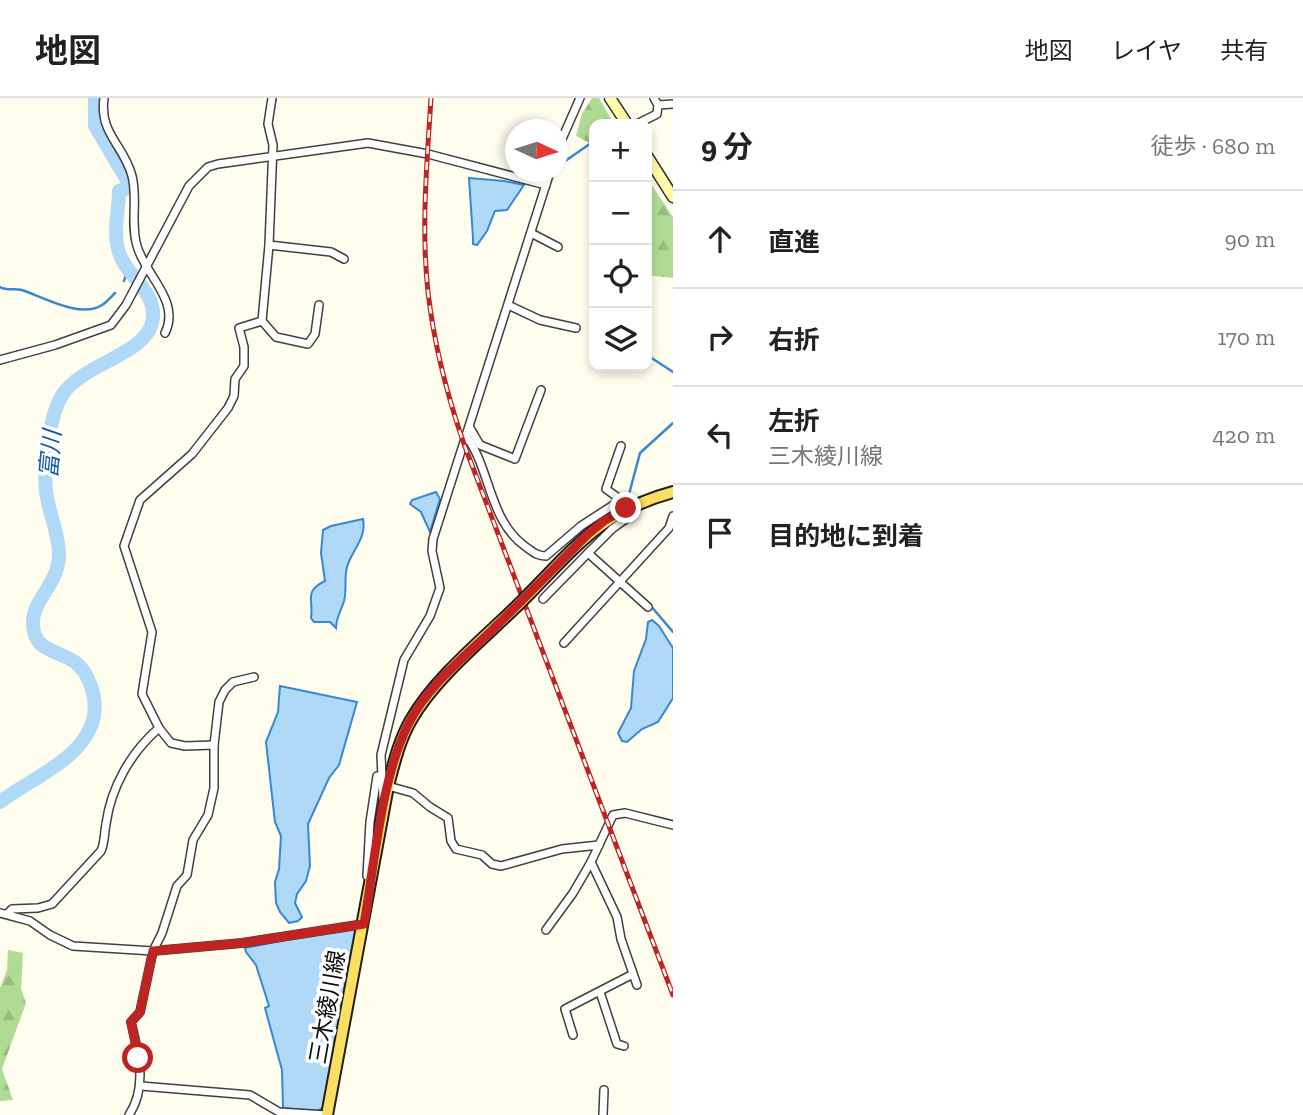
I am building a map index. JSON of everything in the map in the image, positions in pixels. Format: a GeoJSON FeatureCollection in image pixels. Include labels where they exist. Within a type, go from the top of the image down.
{"type":"FeatureCollection","features":[{"type":"Feature","properties":{"kind":"main road"},"geometry":{"type":"LineString","coordinates":[[611,98],[623,119]]}},
{"type":"Feature","properties":{"kind":"main road"},"geometry":{"type":"LineString","coordinates":[[652,164],[673,197]]}},
{"type":"Feature","properties":{"kind":"main road","name":"三木綾川線"},"geometry":{"type":"LineString","coordinates":[[327,1115],[388,786],[410,721],[425,699],[588,534],[626,505],[673,492]]}},
{"type":"Feature","properties":{"kind":"street"},"geometry":{"type":"LineString","coordinates":[[104,98],[102,112],[105,124],[133,177],[134,233],[137,247],[169,306],[170,324],[165,333]]}},
{"type":"Feature","properties":{"kind":"street"},"geometry":{"type":"LineString","coordinates":[[272,98],[268,124],[272,135],[269,245],[262,321],[276,337],[308,344],[315,334],[318,305]]}},
{"type":"Feature","properties":{"kind":"street"},"geometry":{"type":"LineString","coordinates":[[568,125],[580,98]]}},
{"type":"Feature","properties":{"kind":"street"},"geometry":{"type":"LineString","coordinates":[[646,119],[657,114],[656,102],[673,104]]}},
{"type":"Feature","properties":{"kind":"street"},"geometry":{"type":"LineString","coordinates":[[0,360],[105,328],[121,313],[132,295],[189,186],[208,167],[348,144],[386,145],[546,185]]}},
{"type":"Feature","properties":{"kind":"street"},"geometry":{"type":"LineString","coordinates":[[368,901],[370,822],[381,755],[404,660],[437,599],[440,588],[432,551],[433,539],[547,182]]}},
{"type":"Feature","properties":{"kind":"street"},"geometry":{"type":"LineString","coordinates":[[531,233],[558,247]]}},
{"type":"Feature","properties":{"kind":"street"},"geometry":{"type":"LineString","coordinates":[[269,245],[331,252],[344,259]]}},
{"type":"Feature","properties":{"kind":"street"},"geometry":{"type":"LineString","coordinates":[[508,305],[540,320],[576,328]]}},
{"type":"Feature","properties":{"kind":"street"},"geometry":{"type":"LineString","coordinates":[[214,745],[185,746],[171,743],[159,728],[142,694],[152,632],[124,546],[140,500],[192,454],[228,408],[234,396],[235,379],[244,366],[244,346],[239,328],[262,321]]}},
{"type":"Feature","properties":{"kind":"street"},"geometry":{"type":"LineString","coordinates":[[470,428],[480,446],[516,459],[541,390]]}},
{"type":"Feature","properties":{"kind":"street"},"geometry":{"type":"LineString","coordinates":[[467,437],[497,509],[513,538],[538,556],[549,559],[581,526],[626,505]]}},
{"type":"Feature","properties":{"kind":"street"},"geometry":{"type":"LineString","coordinates":[[543,599],[565,572],[612,528],[631,516],[626,505],[606,489],[621,446]]}},
{"type":"Feature","properties":{"kind":"street"},"geometry":{"type":"LineString","coordinates":[[564,643],[669,528],[673,516]]}},
{"type":"Feature","properties":{"kind":"street"},"geometry":{"type":"LineString","coordinates":[[588,553],[648,607]]}},
{"type":"Feature","properties":{"kind":"street"},"geometry":{"type":"LineString","coordinates":[[129,1115],[141,1086],[131,1022],[140,1012],[153,951],[162,933],[177,886],[187,874],[193,840],[208,815],[214,788],[214,745],[219,702],[233,682],[254,677]]}},
{"type":"Feature","properties":{"kind":"street"},"geometry":{"type":"LineString","coordinates":[[3,914],[12,909],[38,908],[52,904],[101,852],[106,823],[128,763],[140,744],[159,728]]}},
{"type":"Feature","properties":{"kind":"street"},"geometry":{"type":"LineString","coordinates":[[381,755],[385,760],[394,763]]}},
{"type":"Feature","properties":{"kind":"street"},"geometry":{"type":"LineString","coordinates":[[381,755],[384,810]]}},
{"type":"Feature","properties":{"kind":"street"},"geometry":{"type":"LineString","coordinates":[[388,786],[413,793],[448,818],[451,841],[456,849],[482,855],[496,866],[562,849],[599,845]]}},
{"type":"Feature","properties":{"kind":"street"},"geometry":{"type":"LineString","coordinates":[[546,930],[573,893],[613,815],[620,812],[673,825]]}},
{"type":"Feature","properties":{"kind":"street"},"geometry":{"type":"LineString","coordinates":[[591,862],[617,916],[621,939],[637,985]]}},
{"type":"Feature","properties":{"kind":"street"},"geometry":{"type":"LineString","coordinates":[[3,914],[30,921],[50,935],[74,946],[153,951],[242,943],[364,924]]}},
{"type":"Feature","properties":{"kind":"street"},"geometry":{"type":"LineString","coordinates":[[573,1035],[565,1009],[633,974]]}},
{"type":"Feature","properties":{"kind":"street"},"geometry":{"type":"LineString","coordinates":[[600,992],[617,1044],[624,1046]]}},
{"type":"Feature","properties":{"kind":"street"},"geometry":{"type":"LineString","coordinates":[[141,1086],[250,1095],[269,1107],[289,1114],[327,1115]]}},
{"type":"Feature","properties":{"kind":"street"},"geometry":{"type":"LineString","coordinates":[[603,1115],[604,1090]]}},
{"type":"Feature","properties":{"kind":"green space"},"geometry":{"type":"Polygon","coordinates":[[[592,98],[599,98],[611,119],[589,119],[589,142],[576,136],[582,114],[592,98]]]}},
{"type":"Feature","properties":{"kind":"green space"},"geometry":{"type":"Polygon","coordinates":[[[652,186],[673,217],[673,278],[652,276],[652,186]]]}},
{"type":"Feature","properties":{"kind":"green space"},"geometry":{"type":"Polygon","coordinates":[[[8,950],[23,953],[21,989],[26,1003],[2,1069],[13,1100],[0,1101],[0,988],[7,970],[8,950]]]}},
{"type":"Feature","properties":{"kind":"water"},"geometry":{"type":"Polygon","coordinates":[[[469,178],[524,185],[507,210],[495,211],[487,231],[477,245],[473,244],[469,178]]]}},
{"type":"Feature","properties":{"kind":"water"},"geometry":{"type":"Polygon","coordinates":[[[436,492],[440,499],[430,532],[421,512],[410,504],[412,500],[436,492]]]}},
{"type":"Feature","properties":{"kind":"water"},"geometry":{"type":"Polygon","coordinates":[[[363,519],[361,538],[347,567],[345,597],[336,628],[330,622],[314,622],[311,618],[312,593],[325,581],[321,553],[323,530],[363,519]]]}},
{"type":"Feature","properties":{"kind":"water"},"geometry":{"type":"Polygon","coordinates":[[[652,620],[673,648],[673,698],[658,722],[642,729],[627,742],[622,741],[618,733],[631,708],[634,671],[646,639],[648,622],[652,620]]]}},
{"type":"Feature","properties":{"kind":"water"},"geometry":{"type":"Polygon","coordinates":[[[280,686],[357,702],[339,765],[329,778],[308,824],[310,866],[295,903],[302,917],[289,923],[276,903],[275,882],[279,869],[281,836],[275,822],[266,742],[278,712],[280,686]]]}},
{"type":"Feature","properties":{"kind":"water"},"geometry":{"type":"Polygon","coordinates":[[[342,929],[357,929],[326,1106],[317,1111],[283,1108],[282,1070],[265,1008],[269,1006],[256,965],[245,948],[342,929]]]}},
{"type":"Feature","properties":{"kind":"waterway","name":"富川"},"geometry":{"type":"LineString","coordinates":[[0,802],[69,755],[89,730],[95,708],[93,693],[80,666],[41,644],[34,632],[34,614],[58,565],[58,540],[48,504],[45,473],[54,415],[63,394],[73,383],[138,343],[147,334],[152,323],[151,302],[127,268],[118,249],[116,227],[119,191],[128,188],[127,180],[95,126],[95,98]]}},
{"type":"Feature","properties":{"kind":"waterway"},"geometry":{"type":"LineString","coordinates":[[568,159],[589,144]]}},
{"type":"Feature","properties":{"kind":"waterway"},"geometry":{"type":"LineString","coordinates":[[124,281],[127,271]]}},
{"type":"Feature","properties":{"kind":"waterway"},"geometry":{"type":"LineString","coordinates":[[0,287],[22,290],[84,310],[102,305],[115,293]]}},
{"type":"Feature","properties":{"kind":"waterway"},"geometry":{"type":"LineString","coordinates":[[652,358],[673,372]]}},
{"type":"Feature","properties":{"kind":"waterway"},"geometry":{"type":"LineString","coordinates":[[628,498],[640,453],[673,423]]}},
{"type":"Feature","properties":{"kind":"waterway"},"geometry":{"type":"LineString","coordinates":[[650,605],[673,632]]}},
{"type":"Feature","properties":{"kind":"railway"},"geometry":{"type":"LineString","coordinates":[[431,98],[425,195],[426,268],[434,331],[447,388],[464,444],[673,995]]}},
{"type":"Feature","properties":{"kind":"route"},"geometry":{"type":"LineString","coordinates":[[138,1058],[131,1022],[140,1012],[153,951],[242,943],[364,924],[388,786],[397,752],[410,721],[425,699],[458,663],[588,534],[626,508]]}}]}
